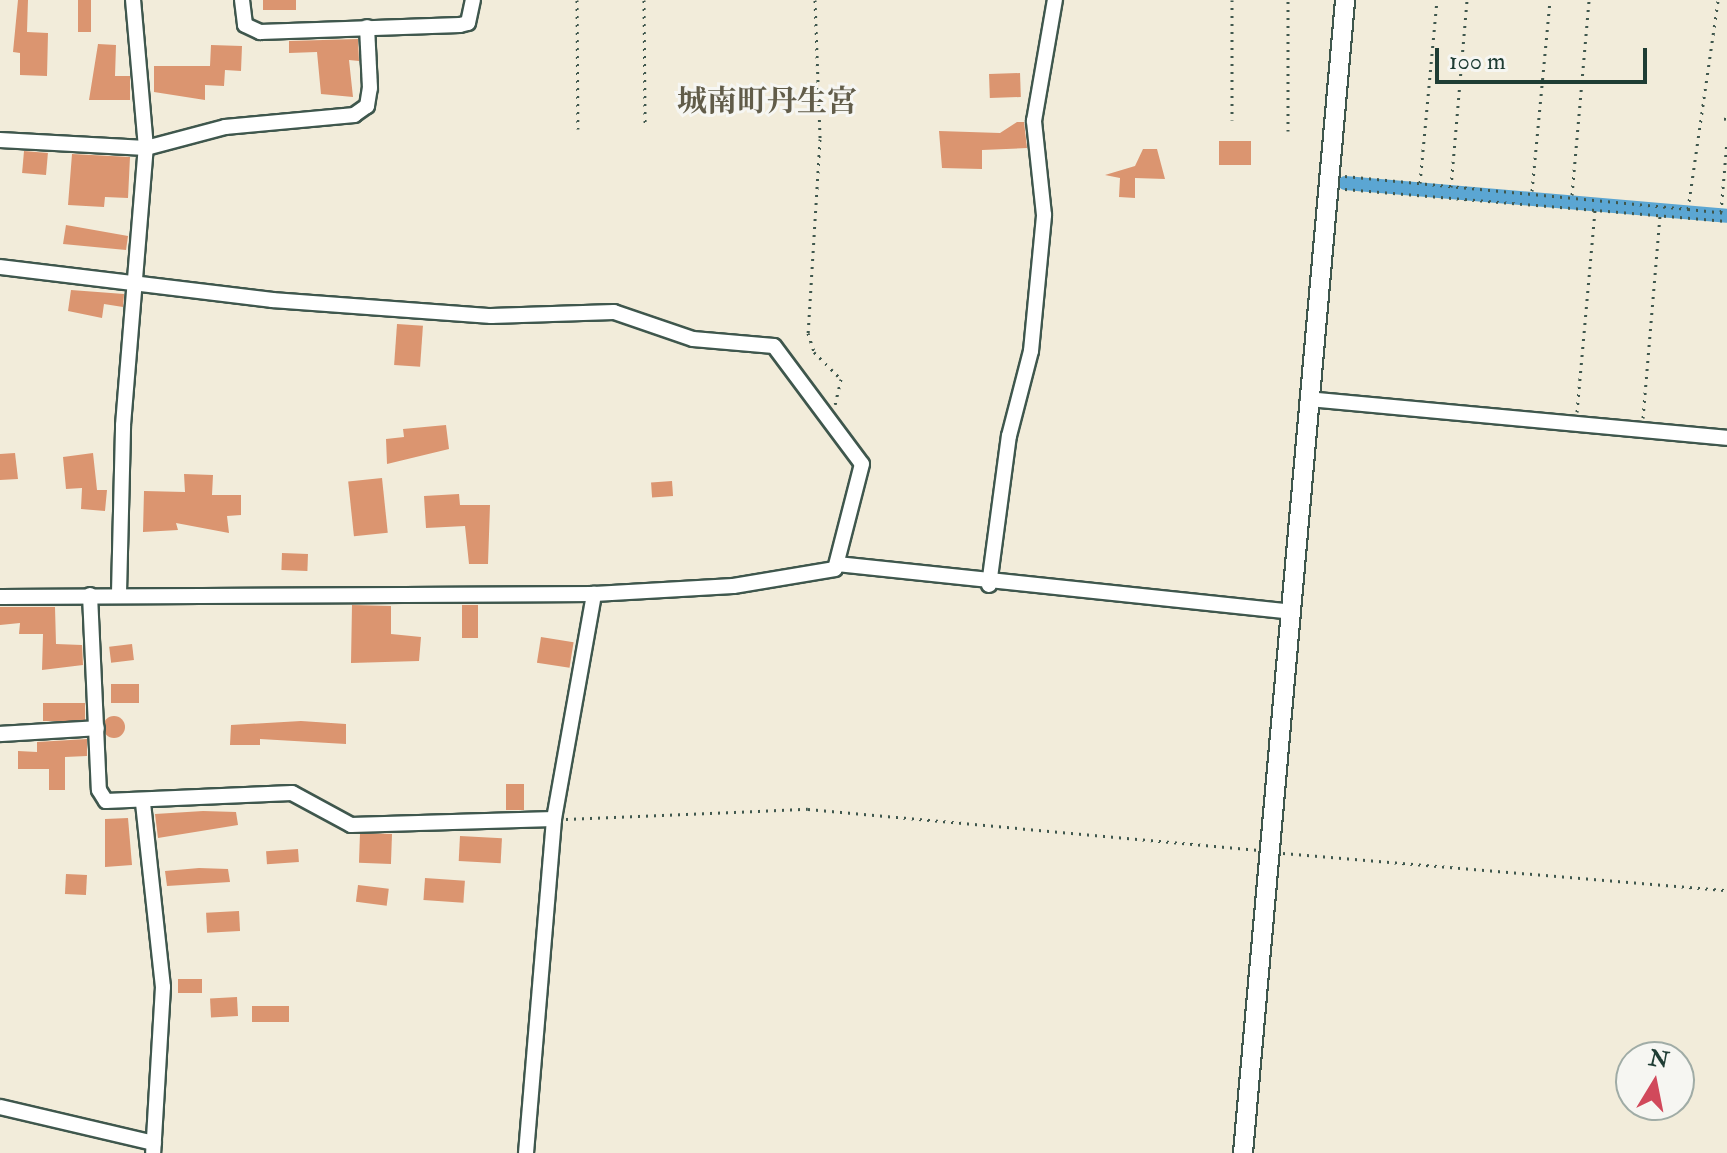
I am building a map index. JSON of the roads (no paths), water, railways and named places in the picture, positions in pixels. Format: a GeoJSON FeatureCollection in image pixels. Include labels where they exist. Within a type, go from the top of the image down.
{"type":"FeatureCollection","features":[{"type":"Feature","properties":{"kind":"street"},"geometry":{"type":"LineString","coordinates":[[119,593],[134,286],[146,148],[133,0]]}},
{"type":"Feature","properties":{"kind":"street"},"geometry":{"type":"LineString","coordinates":[[242,0],[250,31],[460,25],[468,23],[473,0]]}},
{"type":"Feature","properties":{"kind":"street"},"geometry":{"type":"LineString","coordinates":[[989,585],[1009,436],[1031,351],[1044,215],[1034,121],[1055,0]]}},
{"type":"Feature","properties":{"kind":"street"},"geometry":{"type":"LineString","coordinates":[[1243,1153],[1345,0]]}},
{"type":"Feature","properties":{"kind":"street"},"geometry":{"type":"LineString","coordinates":[[0,140],[146,148],[225,127],[362,111],[371,78],[367,27]]}},
{"type":"Feature","properties":{"kind":"street"},"geometry":{"type":"LineString","coordinates":[[0,267],[134,286],[491,316],[614,312],[693,339],[774,346],[832,419],[862,464],[837,564]]}},
{"type":"Feature","properties":{"kind":"street"},"geometry":{"type":"LineString","coordinates":[[1308,399],[1727,438]]}},
{"type":"Feature","properties":{"kind":"street"},"geometry":{"type":"LineString","coordinates":[[0,597],[119,593],[594,594],[733,586],[837,564],[989,585],[1291,612]]}},
{"type":"Feature","properties":{"kind":"street"},"geometry":{"type":"LineString","coordinates":[[526,1153],[554,819],[594,594]]}},
{"type":"Feature","properties":{"kind":"street"},"geometry":{"type":"LineString","coordinates":[[90,595],[100,794],[111,804],[292,793],[351,825],[554,819]]}},
{"type":"Feature","properties":{"kind":"street"},"geometry":{"type":"LineString","coordinates":[[0,734],[97,728]]}},
{"type":"Feature","properties":{"kind":"street"},"geometry":{"type":"LineString","coordinates":[[0,1107],[154,1148],[163,987],[143,803]]}},
{"type":"Feature","properties":{"kind":"waterway"},"geometry":{"type":"LineString","coordinates":[[1345,183],[1727,216]]}},
{"type":"Feature","properties":{"kind":"district","name":"城南町丹生宮"},"geometry":{"type":"Point","coordinates":[767,102]}}]}
